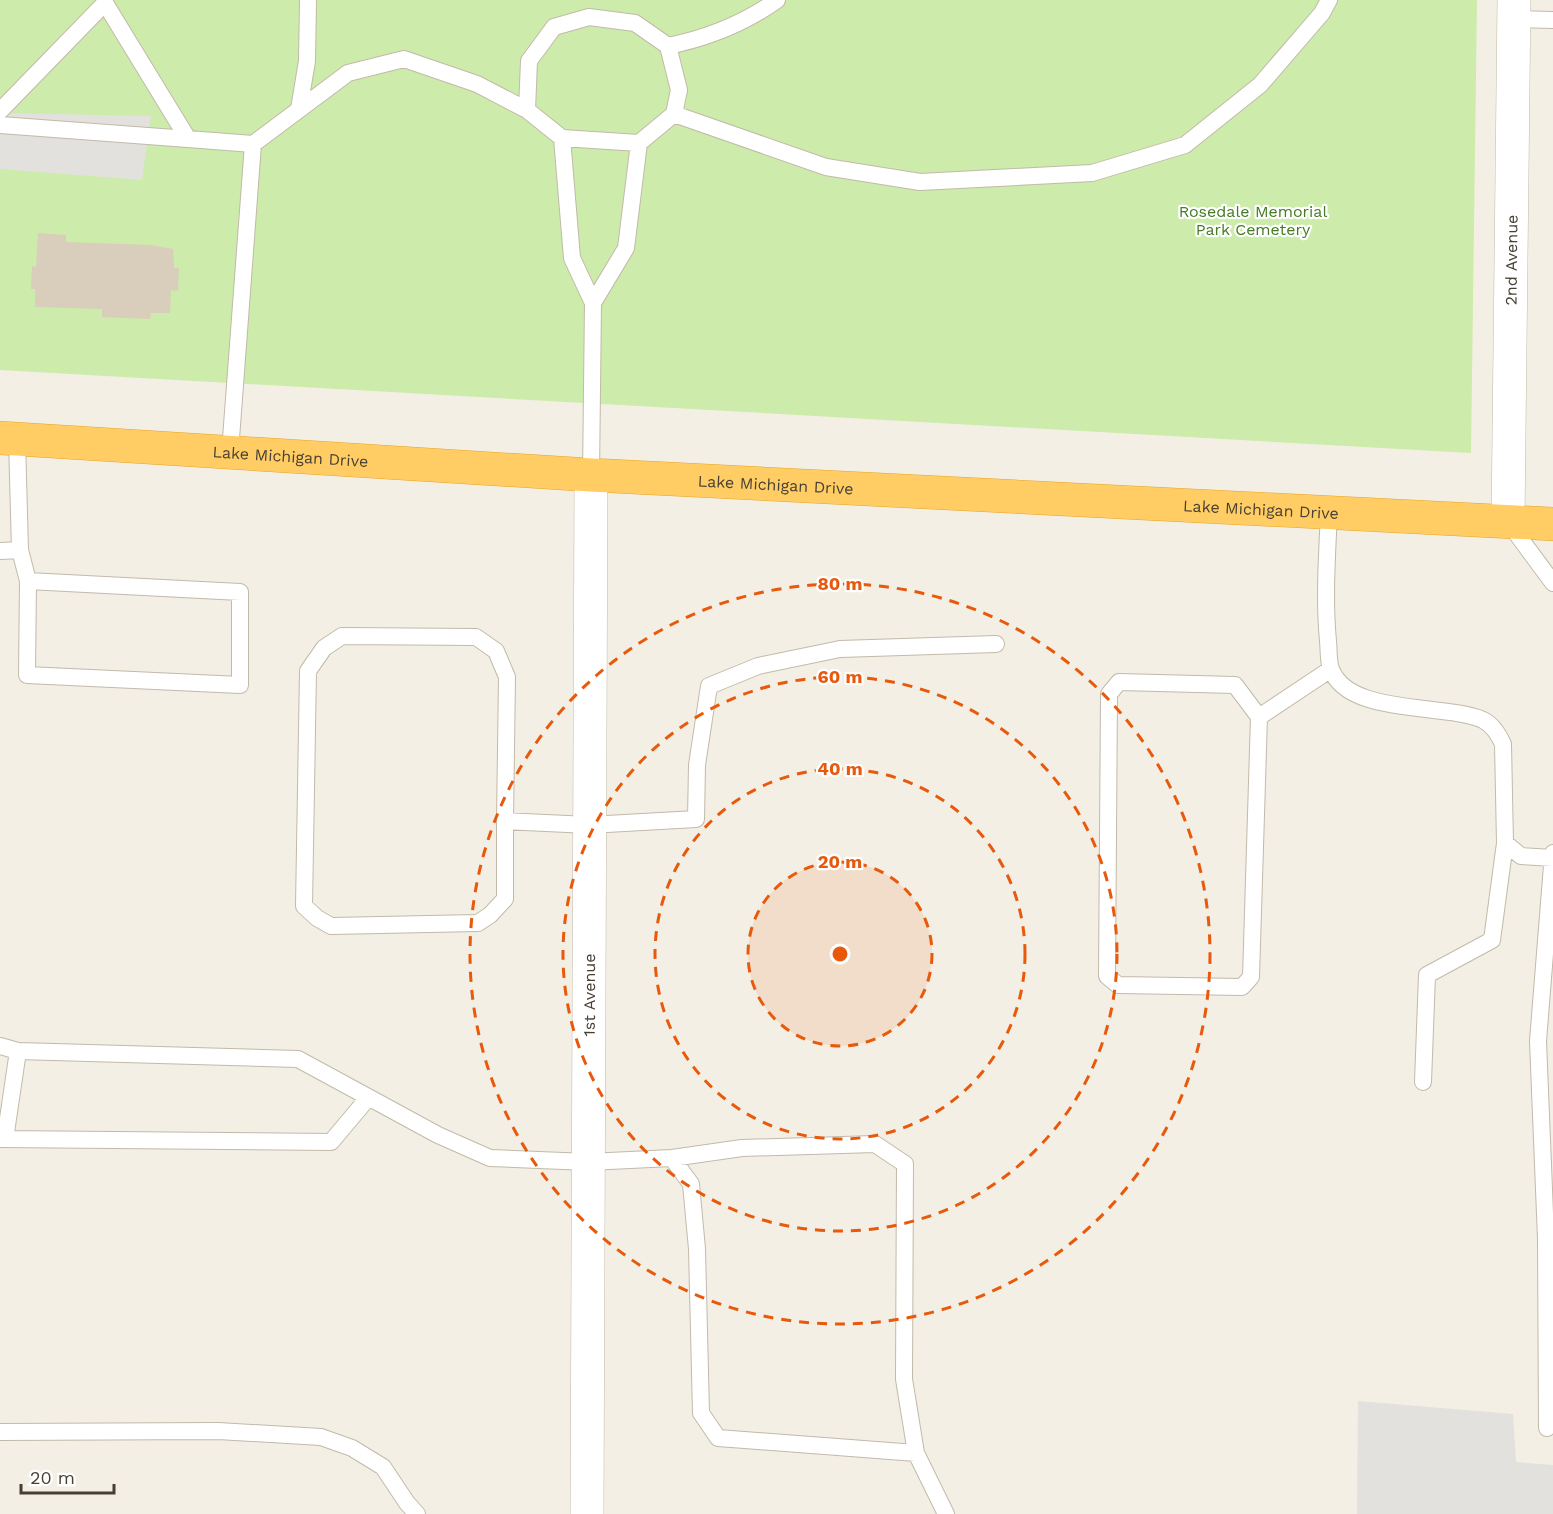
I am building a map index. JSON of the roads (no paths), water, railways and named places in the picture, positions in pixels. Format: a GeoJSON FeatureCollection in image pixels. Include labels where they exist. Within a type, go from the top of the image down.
{"type":"FeatureCollection","features":[{"type":"Feature","properties":{"kind":"highway","name":"Lake Michigan Drive"},"geometry":{"type":"LineString","coordinates":[[8,439],[591,475],[1553,524]]}},
{"type":"Feature","properties":{"kind":"street","name":"2nd Avenue"},"geometry":{"type":"LineString","coordinates":[[1508,521],[1514,9]]}},
{"type":"Feature","properties":{"kind":"street","name":"1st Avenue"},"geometry":{"type":"LineString","coordinates":[[587,1514],[591,475]]}},
{"type":"Feature","properties":{"kind":"lane"},"geometry":{"type":"LineString","coordinates":[[299,109],[307,61],[308,0]]}},
{"type":"Feature","properties":{"kind":"lane"},"geometry":{"type":"LineString","coordinates":[[668,46],[702,39],[764,9],[777,0]]}},
{"type":"Feature","properties":{"kind":"lane"},"geometry":{"type":"LineString","coordinates":[[674,114],[825,167],[920,182],[1092,173],[1185,146],[1260,85],[1322,13],[1329,0]]}},
{"type":"Feature","properties":{"kind":"lane"},"geometry":{"type":"LineString","coordinates":[[0,111],[105,2],[188,139]]}},
{"type":"Feature","properties":{"kind":"lane"},"geometry":{"type":"LineString","coordinates":[[527,110],[529,61],[554,27],[590,8],[635,23],[668,46],[679,90],[674,114],[639,143],[626,248],[593,303]]}},
{"type":"Feature","properties":{"kind":"lane"},"geometry":{"type":"LineString","coordinates":[[1514,9],[1553,20]]}},
{"type":"Feature","properties":{"kind":"lane"},"geometry":{"type":"LineString","coordinates":[[0,124],[253,144],[348,73],[404,59],[477,84],[527,110],[562,138],[639,143]]}},
{"type":"Feature","properties":{"kind":"lane"},"geometry":{"type":"LineString","coordinates":[[562,138],[572,258],[593,303],[591,475]]}},
{"type":"Feature","properties":{"kind":"lane"},"geometry":{"type":"LineString","coordinates":[[230,452],[253,144]]}},
{"type":"Feature","properties":{"kind":"lane"},"geometry":{"type":"LineString","coordinates":[[8,439],[20,550],[28,581],[27,675],[240,685],[240,592],[28,581]]}},
{"type":"Feature","properties":{"kind":"lane"},"geometry":{"type":"LineString","coordinates":[[1329,513],[1326,612],[1331,669],[1343,687],[1364,697],[1416,709],[1468,715],[1485,721],[1496,730],[1503,744],[1505,843],[1492,940],[1427,975],[1423,1082]]}},
{"type":"Feature","properties":{"kind":"lane"},"geometry":{"type":"LineString","coordinates":[[1508,521],[1553,583]]}},
{"type":"Feature","properties":{"kind":"lane"},"geometry":{"type":"LineString","coordinates":[[0,551],[20,550]]}},
{"type":"Feature","properties":{"kind":"lane"},"geometry":{"type":"LineString","coordinates":[[342,636],[476,637],[496,651],[507,677],[506,821],[505,899],[490,915],[478,923],[331,926],[316,918],[304,906],[308,671],[324,648],[342,636]]}},
{"type":"Feature","properties":{"kind":"lane"},"geometry":{"type":"LineString","coordinates":[[506,821],[590,825],[696,819],[697,765],[709,686],[758,666],[840,649],[996,644]]}},
{"type":"Feature","properties":{"kind":"lane"},"geometry":{"type":"LineString","coordinates":[[1259,717],[1331,669]]}},
{"type":"Feature","properties":{"kind":"lane"},"geometry":{"type":"LineString","coordinates":[[1119,682],[1235,686],[1259,717],[1251,977],[1242,987],[1118,985],[1107,976],[1109,694],[1119,682]]}},
{"type":"Feature","properties":{"kind":"lane"},"geometry":{"type":"LineString","coordinates":[[1505,843],[1521,856],[1553,856],[1538,1041],[1546,1239],[1547,1428]]}},
{"type":"Feature","properties":{"kind":"lane"},"geometry":{"type":"LineString","coordinates":[[0,1046],[18,1051],[298,1059],[438,1135],[490,1158],[588,1162],[672,1158],[742,1148],[876,1144],[905,1164],[904,1379],[916,1453],[946,1514]]}},
{"type":"Feature","properties":{"kind":"lane"},"geometry":{"type":"LineString","coordinates":[[18,1051],[2,1139],[331,1142],[368,1098]]}},
{"type":"Feature","properties":{"kind":"lane"},"geometry":{"type":"LineString","coordinates":[[672,1158],[691,1184],[697,1249],[701,1413],[718,1438],[916,1453]]}},
{"type":"Feature","properties":{"kind":"lane"},"geometry":{"type":"LineString","coordinates":[[0,1432],[218,1431],[321,1437],[352,1448],[383,1467],[417,1514]]}},
{"type":"Feature","properties":{"kind":"park label","name":"Rosedale Memorial Park Cemetery"},"geometry":{"type":"Point","coordinates":[1253,220]}}]}
